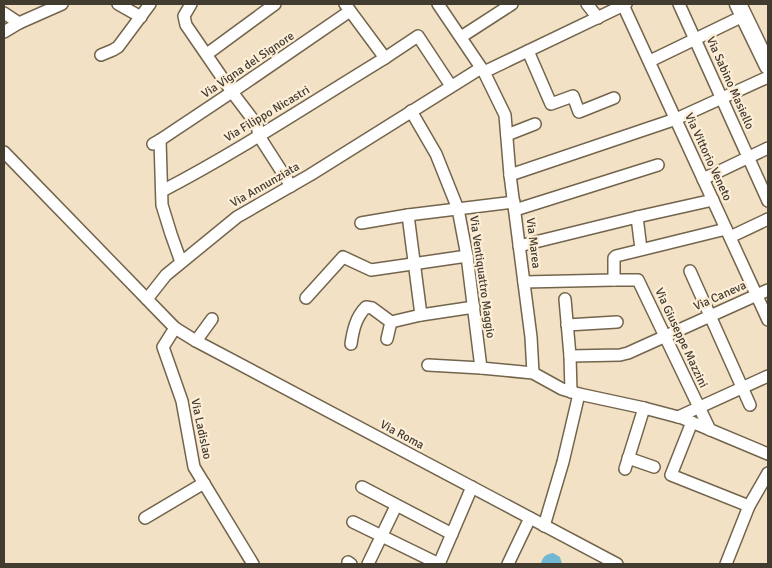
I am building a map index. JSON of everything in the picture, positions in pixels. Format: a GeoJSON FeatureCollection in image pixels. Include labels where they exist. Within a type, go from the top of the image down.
{"type":"FeatureCollection","features":[{"type":"Feature","properties":{"kind":"main road"},"geometry":{"type":"LineString","coordinates":[[741,10],[768,66]]}},
{"type":"Feature","properties":{"kind":"street"},"geometry":{"type":"LineString","coordinates":[[4,32],[18,23],[62,4]]}},
{"type":"Feature","properties":{"kind":"street"},"geometry":{"type":"LineString","coordinates":[[118,4],[141,17]]}},
{"type":"Feature","properties":{"kind":"street"},"geometry":{"type":"LineString","coordinates":[[101,55],[118,47],[150,4]]}},
{"type":"Feature","properties":{"kind":"street"},"geometry":{"type":"LineString","coordinates":[[191,4],[184,16],[186,25],[257,125],[259,136],[291,186]]}},
{"type":"Feature","properties":{"kind":"street"},"geometry":{"type":"LineString","coordinates":[[207,54],[275,4]]}},
{"type":"Feature","properties":{"kind":"street"},"geometry":{"type":"LineString","coordinates":[[438,4],[480,67]]}},
{"type":"Feature","properties":{"kind":"street"},"geometry":{"type":"LineString","coordinates":[[461,38],[512,4]]}},
{"type":"Feature","properties":{"kind":"street"},"geometry":{"type":"LineString","coordinates":[[587,4],[598,18]]}},
{"type":"Feature","properties":{"kind":"street","name":"Via Annunziata"},"geometry":{"type":"LineString","coordinates":[[147,299],[166,274],[237,217],[291,186],[480,67],[528,51],[624,4]]}},
{"type":"Feature","properties":{"kind":"street","name":"Via Vittorio Veneto"},"geometry":{"type":"LineString","coordinates":[[624,4],[768,320]]}},
{"type":"Feature","properties":{"kind":"street","name":"Via Sabino Masiello"},"geometry":{"type":"LineString","coordinates":[[679,4],[768,201]]}},
{"type":"Feature","properties":{"kind":"street"},"geometry":{"type":"LineString","coordinates":[[347,8],[384,58]]}},
{"type":"Feature","properties":{"kind":"street","name":"Via Vigna del Signore"},"geometry":{"type":"LineString","coordinates":[[162,191],[156,142],[232,92],[347,8]]}},
{"type":"Feature","properties":{"kind":"street"},"geometry":{"type":"LineString","coordinates":[[650,61],[695,39],[741,10]]}},
{"type":"Feature","properties":{"kind":"street"},"geometry":{"type":"LineString","coordinates":[[4,14],[18,23]]}},
{"type":"Feature","properties":{"kind":"street","name":"Via Filippo Nicastri"},"geometry":{"type":"LineString","coordinates":[[162,191],[259,136],[418,36],[451,86]]}},
{"type":"Feature","properties":{"kind":"street"},"geometry":{"type":"LineString","coordinates":[[528,51],[551,104],[572,96],[579,112],[614,98]]}},
{"type":"Feature","properties":{"kind":"street","name":"Via Marea"},"geometry":{"type":"LineString","coordinates":[[480,67],[505,115],[510,175],[531,337],[533,373]]}},
{"type":"Feature","properties":{"kind":"street"},"geometry":{"type":"LineString","coordinates":[[510,175],[676,119],[768,77]]}},
{"type":"Feature","properties":{"kind":"street","name":"Via Ventiquattro Maggio"},"geometry":{"type":"LineString","coordinates":[[411,111],[436,154],[458,210],[467,256],[481,368]]}},
{"type":"Feature","properties":{"kind":"street"},"geometry":{"type":"LineString","coordinates":[[507,136],[535,124]]}},
{"type":"Feature","properties":{"kind":"street"},"geometry":{"type":"LineString","coordinates":[[703,179],[768,148]]}},
{"type":"Feature","properties":{"kind":"street","name":"Via Roma"},"geometry":{"type":"LineString","coordinates":[[4,152],[175,328],[196,341],[530,518],[600,560],[617,564]]}},
{"type":"Feature","properties":{"kind":"street"},"geometry":{"type":"LineString","coordinates":[[361,223],[408,215],[514,206],[658,165]]}},
{"type":"Feature","properties":{"kind":"street"},"geometry":{"type":"LineString","coordinates":[[162,191],[162,204],[181,262]]}},
{"type":"Feature","properties":{"kind":"street"},"geometry":{"type":"LineString","coordinates":[[520,246],[713,200]]}},
{"type":"Feature","properties":{"kind":"street"},"geometry":{"type":"LineString","coordinates":[[408,215],[421,315]]}},
{"type":"Feature","properties":{"kind":"street"},"geometry":{"type":"LineString","coordinates":[[637,217],[641,250]]}},
{"type":"Feature","properties":{"kind":"street"},"geometry":{"type":"LineString","coordinates":[[614,280],[614,258],[616,256],[728,233],[768,219]]}},
{"type":"Feature","properties":{"kind":"street"},"geometry":{"type":"LineString","coordinates":[[306,298],[343,257],[371,270],[467,256]]}},
{"type":"Feature","properties":{"kind":"street"},"geometry":{"type":"LineString","coordinates":[[690,272],[750,405]]}},
{"type":"Feature","properties":{"kind":"street","name":"Via Giuseppe Mazzini"},"geometry":{"type":"LineString","coordinates":[[524,282],[638,280],[710,430]]}},
{"type":"Feature","properties":{"kind":"street","name":"Via Caneva"},"geometry":{"type":"LineString","coordinates":[[570,356],[620,355],[628,353],[768,290]]}},
{"type":"Feature","properties":{"kind":"street"},"geometry":{"type":"LineString","coordinates":[[544,526],[563,462],[575,393],[565,299]]}},
{"type":"Feature","properties":{"kind":"street"},"geometry":{"type":"LineString","coordinates":[[351,344],[353,330],[361,312],[366,307],[372,308],[391,322],[421,315],[474,307]]}},
{"type":"Feature","properties":{"kind":"street"},"geometry":{"type":"LineString","coordinates":[[196,341],[212,319]]}},
{"type":"Feature","properties":{"kind":"street"},"geometry":{"type":"LineString","coordinates":[[387,339],[391,322]]}},
{"type":"Feature","properties":{"kind":"street"},"geometry":{"type":"LineString","coordinates":[[567,325],[617,322]]}},
{"type":"Feature","properties":{"kind":"street","name":"Via Ladislao"},"geometry":{"type":"LineString","coordinates":[[175,328],[163,347],[182,402],[194,467],[253,564]]}},
{"type":"Feature","properties":{"kind":"street"},"geometry":{"type":"LineString","coordinates":[[428,365],[533,373],[562,389],[678,417],[768,454]]}},
{"type":"Feature","properties":{"kind":"street"},"geometry":{"type":"LineString","coordinates":[[678,417],[768,376]]}},
{"type":"Feature","properties":{"kind":"street"},"geometry":{"type":"LineString","coordinates":[[644,408],[626,464],[654,467]]}},
{"type":"Feature","properties":{"kind":"street"},"geometry":{"type":"LineString","coordinates":[[692,422],[671,475],[749,506]]}},
{"type":"Feature","properties":{"kind":"street"},"geometry":{"type":"LineString","coordinates":[[726,564],[749,506],[764,490],[768,473]]}},
{"type":"Feature","properties":{"kind":"street"},"geometry":{"type":"LineString","coordinates":[[145,518],[204,483]]}},
{"type":"Feature","properties":{"kind":"street"},"geometry":{"type":"LineString","coordinates":[[362,487],[452,534]]}},
{"type":"Feature","properties":{"kind":"street"},"geometry":{"type":"LineString","coordinates":[[353,522],[439,564],[472,487]]}},
{"type":"Feature","properties":{"kind":"street"},"geometry":{"type":"LineString","coordinates":[[368,564],[396,506]]}},
{"type":"Feature","properties":{"kind":"street"},"geometry":{"type":"LineString","coordinates":[[508,564],[530,518]]}},
{"type":"Feature","properties":{"kind":"water"},"geometry":{"type":"Polygon","coordinates":[[[553,553],[560,557],[562,564],[541,564],[545,556],[553,553]]]}}]}
